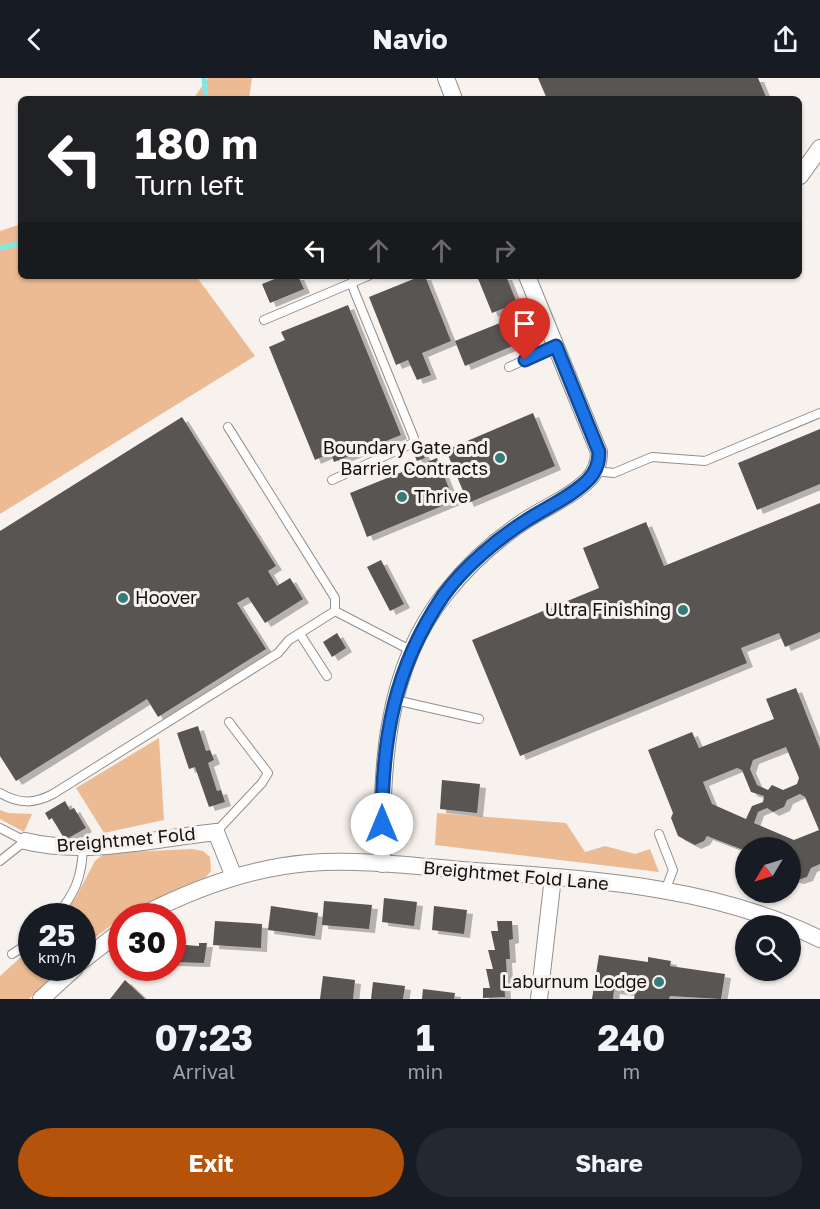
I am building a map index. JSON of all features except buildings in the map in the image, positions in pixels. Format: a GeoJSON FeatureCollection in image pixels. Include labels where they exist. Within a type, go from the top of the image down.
{"type":"FeatureCollection","features":[{"type":"Feature","properties":{"kind":"street"},"geometry":{"type":"LineString","coordinates":[[446,78],[453,96]]}},
{"type":"Feature","properties":{"kind":"street"},"geometry":{"type":"LineString","coordinates":[[802,173],[820,148]]}},
{"type":"Feature","properties":{"kind":"street"},"geometry":{"type":"LineString","coordinates":[[382,864],[382,779],[394,700],[412,651],[445,594],[482,555],[524,522],[579,488],[595,471],[599,452],[528,279]]}},
{"type":"Feature","properties":{"kind":"street","name":"Breightmet Fold"},"geometry":{"type":"LineString","coordinates":[[25,842],[53,848],[83,847],[216,832],[234,877]]}},
{"type":"Feature","properties":{"kind":"street","name":"Breightmet Fold Lane"},"geometry":{"type":"LineString","coordinates":[[167,903],[234,877],[308,863],[382,864],[553,877],[665,891],[726,903],[792,925],[820,939]]}},
{"type":"Feature","properties":{"kind":"street"},"geometry":{"type":"LineString","coordinates":[[538,999],[553,877]]}},
{"type":"Feature","properties":{"kind":"street"},"geometry":{"type":"LineString","coordinates":[[96,950],[108,941]]}},
{"type":"Feature","properties":{"kind":"street"},"geometry":{"type":"LineString","coordinates":[[48,996],[62,981]]}},
{"type":"Feature","properties":{"kind":"lane"},"geometry":{"type":"LineString","coordinates":[[264,320],[361,279]]}},
{"type":"Feature","properties":{"kind":"lane"},"geometry":{"type":"LineString","coordinates":[[332,480],[413,443],[414,438],[351,283]]}},
{"type":"Feature","properties":{"kind":"lane"},"geometry":{"type":"LineString","coordinates":[[509,367],[556,346]]}},
{"type":"Feature","properties":{"kind":"lane"},"geometry":{"type":"LineString","coordinates":[[595,471],[614,473],[652,457],[705,461],[820,413]]}},
{"type":"Feature","properties":{"kind":"lane"},"geometry":{"type":"LineString","coordinates":[[228,427],[335,598],[335,611]]}},
{"type":"Feature","properties":{"kind":"lane"},"geometry":{"type":"LineString","coordinates":[[0,793],[28,803],[53,794],[278,653],[300,634],[335,611]]}},
{"type":"Feature","properties":{"kind":"lane"},"geometry":{"type":"LineString","coordinates":[[335,611],[412,651]]}},
{"type":"Feature","properties":{"kind":"lane"},"geometry":{"type":"LineString","coordinates":[[300,634],[327,676]]}},
{"type":"Feature","properties":{"kind":"lane"},"geometry":{"type":"LineString","coordinates":[[394,700],[479,719]]}},
{"type":"Feature","properties":{"kind":"lane"},"geometry":{"type":"LineString","coordinates":[[216,832],[262,783],[268,773],[229,722]]}},
{"type":"Feature","properties":{"kind":"lane"},"geometry":{"type":"LineString","coordinates":[[0,828],[25,842],[0,861]]}},
{"type":"Feature","properties":{"kind":"lane"},"geometry":{"type":"LineString","coordinates":[[659,834],[673,870],[665,891]]}},
{"type":"Feature","properties":{"kind":"lane"},"geometry":{"type":"LineString","coordinates":[[67,903],[82,874],[83,847]]}},
{"type":"Feature","properties":{"kind":"lane"},"geometry":{"type":"LineString","coordinates":[[12,954],[18,950]]}},
{"type":"Feature","properties":{"kind":"shaded area"},"geometry":{"type":"Polygon","coordinates":[[[208,78],[252,78],[249,96],[195,96],[208,78]]]}},
{"type":"Feature","properties":{"kind":"shaded area"},"geometry":{"type":"Polygon","coordinates":[[[18,225],[18,279],[198,279],[255,356],[0,514],[0,231],[18,225]]]}},
{"type":"Feature","properties":{"kind":"shaded area"},"geometry":{"type":"Polygon","coordinates":[[[159,738],[164,820],[104,833],[76,788],[159,738]]]}},
{"type":"Feature","properties":{"kind":"shaded area"},"geometry":{"type":"Polygon","coordinates":[[[0,810],[8,813],[32,814],[24,832],[0,819],[0,810]]]}},
{"type":"Feature","properties":{"kind":"shaded area"},"geometry":{"type":"Polygon","coordinates":[[[437,813],[566,823],[585,852],[605,846],[635,854],[650,849],[659,872],[435,845],[437,813]]]}},
{"type":"Feature","properties":{"kind":"shaded area"},"geometry":{"type":"Polygon","coordinates":[[[192,849],[203,851],[210,857],[211,871],[206,877],[148,903],[108,903],[108,928],[96,937],[96,903],[72,903],[95,861],[105,853],[192,849]]]}},
{"type":"Feature","properties":{"kind":"shaded area"},"geometry":{"type":"Polygon","coordinates":[[[18,960],[18,981],[47,981],[29,999],[0,999],[0,976],[18,960]]]}},
{"type":"Feature","properties":{"kind":"waterway"},"geometry":{"type":"LineString","coordinates":[[204,78],[206,96]]}},
{"type":"Feature","properties":{"kind":"waterway"},"geometry":{"type":"LineString","coordinates":[[0,248],[18,244]]}},
{"type":"Feature","properties":{"kind":"place","name":"Boundary Gate and Barrier Contracts"},"geometry":{"type":"Point","coordinates":[500,458]}},
{"type":"Feature","properties":{"kind":"place","name":"Thrive"},"geometry":{"type":"Point","coordinates":[402,497]}},
{"type":"Feature","properties":{"kind":"place","name":"Hoover"},"geometry":{"type":"Point","coordinates":[123,598]}},
{"type":"Feature","properties":{"kind":"place","name":"Ultra Finishing"},"geometry":{"type":"Point","coordinates":[683,610]}},
{"type":"Feature","properties":{"kind":"place","name":"Laburnum Lodge"},"geometry":{"type":"Point","coordinates":[659,982]}},
{"type":"Feature","properties":{"kind":"route"},"geometry":{"type":"LineString","coordinates":[[382,824],[382,779],[388,728],[398,683],[417,637],[445,594],[482,555],[524,522],[579,488],[595,471],[599,461],[599,452],[556,346],[525,360]]}}]}
